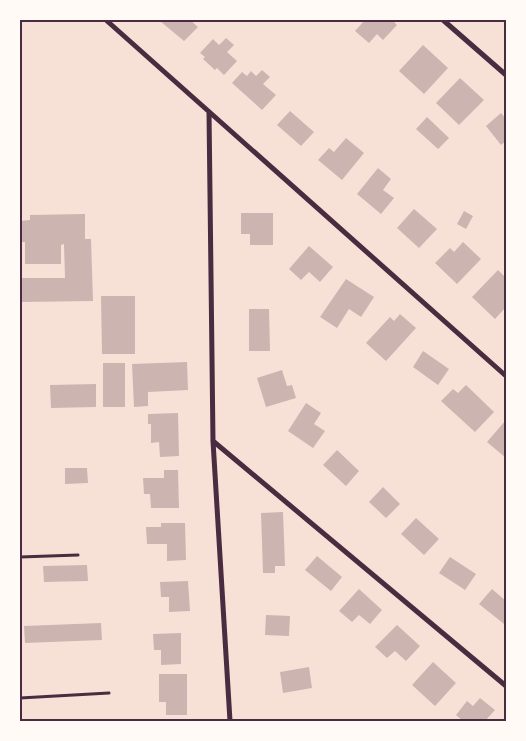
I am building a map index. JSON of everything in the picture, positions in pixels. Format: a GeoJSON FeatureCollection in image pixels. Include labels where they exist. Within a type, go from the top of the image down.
{"type":"FeatureCollection","features":[{"type":"Feature","properties":{"kind":"street"},"geometry":{"type":"LineString","coordinates":[[106,20],[506,376]]}},
{"type":"Feature","properties":{"kind":"street"},"geometry":{"type":"LineString","coordinates":[[443,20],[506,75]]}},
{"type":"Feature","properties":{"kind":"street"},"geometry":{"type":"LineString","coordinates":[[209,112],[213,441],[230,721]]}},
{"type":"Feature","properties":{"kind":"street"},"geometry":{"type":"LineString","coordinates":[[213,441],[506,686]]}},
{"type":"Feature","properties":{"kind":"lane"},"geometry":{"type":"LineString","coordinates":[[20,557],[78,554]]}},
{"type":"Feature","properties":{"kind":"lane"},"geometry":{"type":"LineString","coordinates":[[20,698],[109,694]]}},
{"type":"Feature","properties":{"kind":"building"},"geometry":{"type":"Polygon","coordinates":[[[161,20],[190,20],[198,27],[184,41],[161,20]]]}},
{"type":"Feature","properties":{"kind":"building"},"geometry":{"type":"Polygon","coordinates":[[[365,20],[392,20],[397,25],[383,40],[377,34],[369,43],[355,31],[365,20]]]}},
{"type":"Feature","properties":{"kind":"building"},"geometry":{"type":"Polygon","coordinates":[[[226,38],[234,45],[227,52],[237,61],[224,75],[203,59],[205,57],[200,53],[213,39],[219,45],[226,38]]]}},
{"type":"Feature","properties":{"kind":"building"},"geometry":{"type":"Polygon","coordinates":[[[423,45],[448,68],[424,94],[399,71],[423,45]]]}},
{"type":"Feature","properties":{"kind":"building"},"geometry":{"type":"Polygon","coordinates":[[[262,70],[270,77],[263,84],[276,95],[262,110],[232,83],[242,72],[247,76],[251,71],[256,76],[262,70]]]}},
{"type":"Feature","properties":{"kind":"building"},"geometry":{"type":"Polygon","coordinates":[[[460,78],[484,100],[459,125],[436,103],[460,78]]]}},
{"type":"Feature","properties":{"kind":"building"},"geometry":{"type":"Polygon","coordinates":[[[290,111],[314,132],[301,146],[277,125],[290,111]]]}},
{"type":"Feature","properties":{"kind":"building"},"geometry":{"type":"Polygon","coordinates":[[[501,113],[506,119],[506,141],[501,145],[486,126],[501,113]]]}},
{"type":"Feature","properties":{"kind":"building"},"geometry":{"type":"Polygon","coordinates":[[[427,117],[449,138],[438,149],[416,129],[427,117]]]}},
{"type":"Feature","properties":{"kind":"building"},"geometry":{"type":"Polygon","coordinates":[[[346,138],[364,153],[342,180],[318,160],[329,148],[334,152],[346,138]]]}},
{"type":"Feature","properties":{"kind":"building"},"geometry":{"type":"Polygon","coordinates":[[[378,168],[391,179],[383,190],[394,198],[381,214],[357,194],[378,168]]]}},
{"type":"Feature","properties":{"kind":"building"},"geometry":{"type":"Polygon","coordinates":[[[414,209],[437,229],[419,248],[397,228],[414,209]]]}},
{"type":"Feature","properties":{"kind":"building"},"geometry":{"type":"Polygon","coordinates":[[[464,211],[473,216],[466,229],[457,224],[464,211]]]}},
{"type":"Feature","properties":{"kind":"building"},"geometry":{"type":"Polygon","coordinates":[[[241,213],[273,213],[273,245],[250,245],[250,234],[241,234],[241,213]]]}},
{"type":"Feature","properties":{"kind":"building"},"geometry":{"type":"Polygon","coordinates":[[[85,214],[85,239],[91,239],[93,301],[20,302],[20,278],[65,278],[64,244],[61,245],[61,264],[25,264],[25,242],[20,242],[20,221],[30,220],[30,215],[85,214]]]}},
{"type":"Feature","properties":{"kind":"building"},"geometry":{"type":"Polygon","coordinates":[[[463,242],[481,259],[457,284],[435,263],[450,248],[454,252],[463,242]]]}},
{"type":"Feature","properties":{"kind":"building"},"geometry":{"type":"Polygon","coordinates":[[[309,246],[333,267],[320,282],[309,272],[301,280],[289,269],[309,246]]]}},
{"type":"Feature","properties":{"kind":"building"},"geometry":{"type":"Polygon","coordinates":[[[498,270],[506,278],[506,307],[495,319],[472,297],[498,270]]]}},
{"type":"Feature","properties":{"kind":"building"},"geometry":{"type":"Polygon","coordinates":[[[346,279],[374,297],[361,317],[349,309],[337,328],[320,317],[346,279]]]}},
{"type":"Feature","properties":{"kind":"building"},"geometry":{"type":"Polygon","coordinates":[[[101,296],[135,296],[135,354],[102,354],[101,296]]]}},
{"type":"Feature","properties":{"kind":"building"},"geometry":{"type":"Polygon","coordinates":[[[249,309],[269,309],[270,351],[249,351],[249,309]]]}},
{"type":"Feature","properties":{"kind":"building"},"geometry":{"type":"Polygon","coordinates":[[[400,314],[416,328],[386,361],[366,343],[390,317],[394,321],[400,314]]]}},
{"type":"Feature","properties":{"kind":"building"},"geometry":{"type":"Polygon","coordinates":[[[423,351],[449,369],[438,385],[413,367],[423,351]]]}},
{"type":"Feature","properties":{"kind":"building"},"geometry":{"type":"Polygon","coordinates":[[[187,362],[188,390],[148,392],[148,406],[134,407],[132,364],[187,362]]]}},
{"type":"Feature","properties":{"kind":"building"},"geometry":{"type":"Polygon","coordinates":[[[103,363],[125,363],[125,407],[103,407],[103,363]]]}},
{"type":"Feature","properties":{"kind":"building"},"geometry":{"type":"Polygon","coordinates":[[[282,370],[287,386],[292,385],[296,398],[266,407],[257,378],[282,370]]]}},
{"type":"Feature","properties":{"kind":"building"},"geometry":{"type":"Polygon","coordinates":[[[96,384],[96,407],[51,408],[50,385],[96,384]]]}},
{"type":"Feature","properties":{"kind":"building"},"geometry":{"type":"Polygon","coordinates":[[[466,385],[494,412],[475,432],[441,401],[453,389],[458,393],[466,385]]]}},
{"type":"Feature","properties":{"kind":"building"},"geometry":{"type":"Polygon","coordinates":[[[306,403],[321,413],[314,424],[325,431],[313,448],[288,431],[306,403]]]}},
{"type":"Feature","properties":{"kind":"building"},"geometry":{"type":"Polygon","coordinates":[[[178,413],[179,456],[160,457],[159,442],[151,443],[151,424],[148,424],[148,414],[178,413]]]}},
{"type":"Feature","properties":{"kind":"building"},"geometry":{"type":"Polygon","coordinates":[[[506,422],[506,458],[487,442],[506,422]]]}},
{"type":"Feature","properties":{"kind":"building"},"geometry":{"type":"Polygon","coordinates":[[[337,450],[359,471],[346,486],[323,465],[337,450]]]}},
{"type":"Feature","properties":{"kind":"building"},"geometry":{"type":"Polygon","coordinates":[[[65,468],[87,468],[88,483],[65,484],[65,468]]]}},
{"type":"Feature","properties":{"kind":"building"},"geometry":{"type":"Polygon","coordinates":[[[164,470],[178,470],[179,508],[151,508],[150,494],[144,494],[143,478],[164,478],[164,470]]]}},
{"type":"Feature","properties":{"kind":"building"},"geometry":{"type":"Polygon","coordinates":[[[383,487],[400,504],[386,518],[369,502],[383,487]]]}},
{"type":"Feature","properties":{"kind":"building"},"geometry":{"type":"Polygon","coordinates":[[[283,512],[285,566],[275,566],[275,573],[263,573],[261,513],[283,512]]]}},
{"type":"Feature","properties":{"kind":"building"},"geometry":{"type":"Polygon","coordinates":[[[416,518],[439,539],[424,555],[401,534],[416,518]]]}},
{"type":"Feature","properties":{"kind":"building"},"geometry":{"type":"Polygon","coordinates":[[[161,523],[185,523],[186,560],[167,561],[167,544],[147,544],[146,527],[161,527],[161,523]]]}},
{"type":"Feature","properties":{"kind":"building"},"geometry":{"type":"Polygon","coordinates":[[[317,556],[342,577],[331,591],[305,570],[317,556]]]}},
{"type":"Feature","properties":{"kind":"building"},"geometry":{"type":"Polygon","coordinates":[[[450,557],[476,574],[465,590],[439,573],[450,557]]]}},
{"type":"Feature","properties":{"kind":"building"},"geometry":{"type":"Polygon","coordinates":[[[87,565],[88,581],[44,582],[43,566],[87,565]]]}},
{"type":"Feature","properties":{"kind":"building"},"geometry":{"type":"Polygon","coordinates":[[[188,581],[190,611],[169,612],[169,597],[161,597],[160,582],[188,581]]]}},
{"type":"Feature","properties":{"kind":"building"},"geometry":{"type":"Polygon","coordinates":[[[359,589],[382,610],[370,624],[359,615],[352,622],[339,611],[359,589]]]}},
{"type":"Feature","properties":{"kind":"building"},"geometry":{"type":"Polygon","coordinates":[[[492,589],[506,601],[506,621],[504,624],[479,604],[492,589]]]}},
{"type":"Feature","properties":{"kind":"building"},"geometry":{"type":"Polygon","coordinates":[[[266,615],[290,616],[289,636],[265,635],[266,615]]]}},
{"type":"Feature","properties":{"kind":"building"},"geometry":{"type":"Polygon","coordinates":[[[101,623],[102,640],[25,643],[24,626],[101,623]]]}},
{"type":"Feature","properties":{"kind":"building"},"geometry":{"type":"Polygon","coordinates":[[[397,625],[420,646],[406,661],[395,651],[387,658],[375,647],[397,625]]]}},
{"type":"Feature","properties":{"kind":"building"},"geometry":{"type":"Polygon","coordinates":[[[181,633],[181,664],[161,665],[161,650],[154,650],[153,634],[181,633]]]}},
{"type":"Feature","properties":{"kind":"building"},"geometry":{"type":"Polygon","coordinates":[[[433,662],[456,683],[435,706],[412,685],[433,662]]]}},
{"type":"Feature","properties":{"kind":"building"},"geometry":{"type":"Polygon","coordinates":[[[309,667],[312,688],[283,693],[280,672],[309,667]]]}},
{"type":"Feature","properties":{"kind":"building"},"geometry":{"type":"Polygon","coordinates":[[[159,674],[187,674],[187,715],[166,715],[166,702],[159,702],[159,674]]]}},
{"type":"Feature","properties":{"kind":"building"},"geometry":{"type":"Polygon","coordinates":[[[480,698],[495,710],[485,721],[463,721],[456,715],[467,701],[473,706],[480,698]]]}}]}
